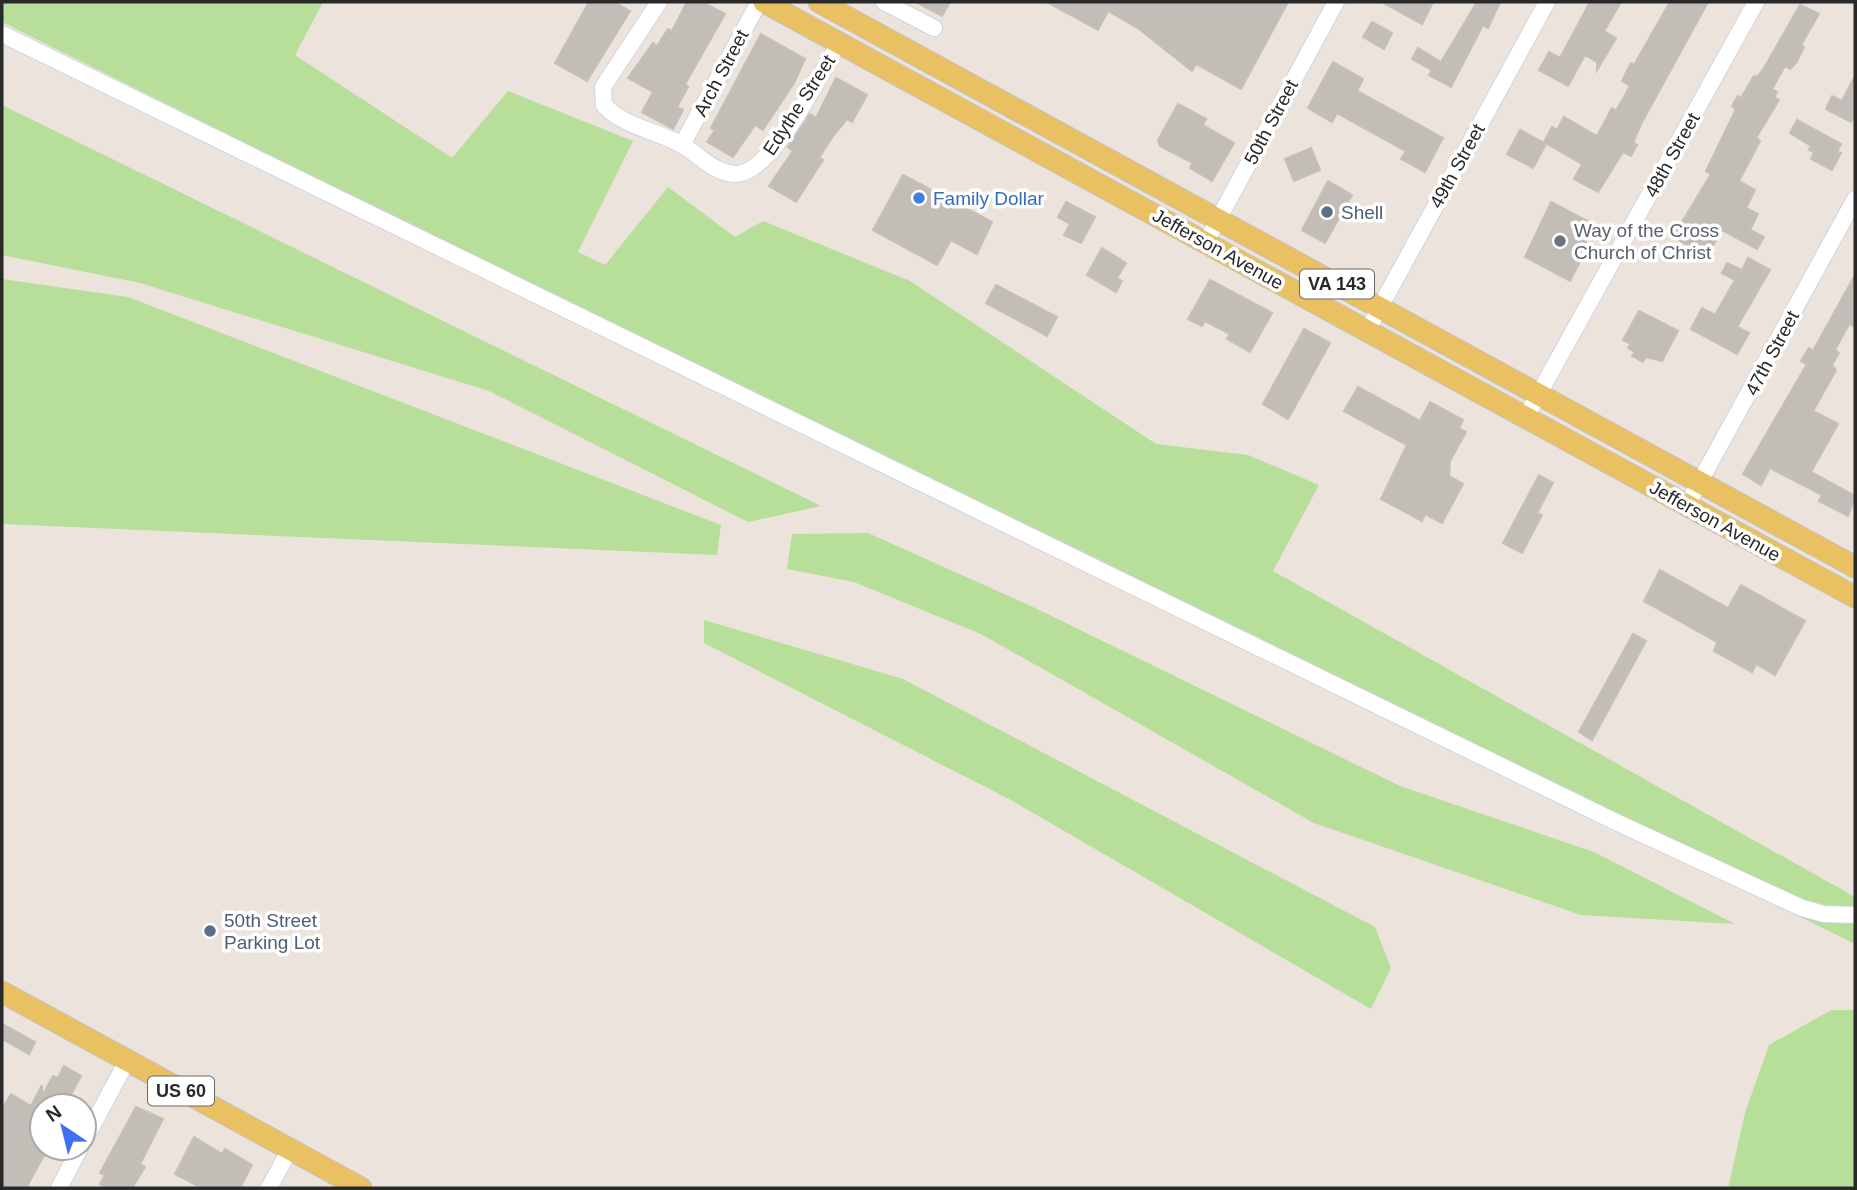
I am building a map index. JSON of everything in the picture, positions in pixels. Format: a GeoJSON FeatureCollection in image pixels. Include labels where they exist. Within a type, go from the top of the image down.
{"type":"FeatureCollection","features":[{"type":"Feature","properties":{"kind":"main road","name":"Jefferson Avenue"},"geometry":{"type":"LineString","coordinates":[[762,2],[1687,505],[1852,589]]}},
{"type":"Feature","properties":{"kind":"main road","name":"Jefferson Avenue"},"geometry":{"type":"LineString","coordinates":[[819,2],[1855,567]]}},
{"type":"Feature","properties":{"kind":"main road","name":"US 60"},"geometry":{"type":"LineString","coordinates":[[2,992],[361,1188]]}},
{"type":"Feature","properties":{"kind":"street","name":"Edythe Street"},"geometry":{"type":"LineString","coordinates":[[659,2],[603,87],[601,95],[607,108],[641,129],[682,145],[717,169],[736,174],[748,172],[772,151],[840,43]]}},
{"type":"Feature","properties":{"kind":"street","name":"Arch Street"},"geometry":{"type":"LineString","coordinates":[[682,145],[762,2]]}},
{"type":"Feature","properties":{"kind":"street","name":"50th Street"},"geometry":{"type":"LineString","coordinates":[[1206,243],[1336,2]]}},
{"type":"Feature","properties":{"kind":"street","name":"49th Street"},"geometry":{"type":"LineString","coordinates":[[1367,331],[1547,2]]}},
{"type":"Feature","properties":{"kind":"street","name":"48th Street"},"geometry":{"type":"LineString","coordinates":[[1527,417],[1756,2]]}},
{"type":"Feature","properties":{"kind":"street"},"geometry":{"type":"LineString","coordinates":[[877,34],[891,3],[934,28]]}},
{"type":"Feature","properties":{"kind":"street"},"geometry":{"type":"LineString","coordinates":[[2,34],[1616,822],[1802,908],[1824,914],[1855,915]]}},
{"type":"Feature","properties":{"kind":"street"},"geometry":{"type":"LineString","coordinates":[[935,94],[947,71]]}},
{"type":"Feature","properties":{"kind":"street","name":"47th Street"},"geometry":{"type":"LineString","coordinates":[[1687,505],[1855,199]]}},
{"type":"Feature","properties":{"kind":"street"},"geometry":{"type":"LineString","coordinates":[[98,1115],[127,1061]]}},
{"type":"Feature","properties":{"kind":"street"},"geometry":{"type":"LineString","coordinates":[[269,1188],[290,1149]]}},
{"type":"Feature","properties":{"kind":"street"},"geometry":{"type":"LineString","coordinates":[[59,1188],[73,1162]]}},
{"type":"Feature","properties":{"kind":"green space"},"geometry":{"type":"Polygon","coordinates":[[[2,2],[323,2],[295,55],[452,158],[508,91],[633,141],[578,252],[605,265],[668,187],[735,237],[763,221],[910,281],[1156,444],[1248,455],[1319,485],[1273,571],[1855,897],[1855,944],[2,22],[2,2]]]}},
{"type":"Feature","properties":{"kind":"green space"},"geometry":{"type":"Polygon","coordinates":[[[2,105],[821,506],[748,522],[489,391],[140,283],[2,255],[2,105]]]}},
{"type":"Feature","properties":{"kind":"green space"},"geometry":{"type":"Polygon","coordinates":[[[2,279],[128,297],[721,525],[717,555],[2,524],[2,279]]]}},
{"type":"Feature","properties":{"kind":"green space"},"geometry":{"type":"Polygon","coordinates":[[[868,533],[1035,608],[1400,786],[1594,852],[1735,924],[1581,915],[1314,823],[981,634],[854,582],[787,569],[792,534],[868,533]]]}},
{"type":"Feature","properties":{"kind":"green space"},"geometry":{"type":"Polygon","coordinates":[[[704,620],[903,679],[1375,927],[1391,968],[1371,1009],[1009,799],[704,643],[704,620]]]}},
{"type":"Feature","properties":{"kind":"green space"},"geometry":{"type":"Polygon","coordinates":[[[1831,1010],[1855,1010],[1855,1188],[1728,1188],[1745,1113],[1769,1045],[1831,1010]]]}},
{"type":"Feature","properties":{"kind":"building"},"geometry":{"type":"Polygon","coordinates":[[[589,2],[614,2],[630,11],[587,81],[555,63],[589,2]]]}},
{"type":"Feature","properties":{"kind":"building"},"geometry":{"type":"Polygon","coordinates":[[[687,2],[702,2],[725,14],[685,84],[688,87],[677,107],[683,110],[673,129],[642,112],[653,92],[628,78],[653,43],[657,46],[668,29],[672,31],[687,2]]]}},
{"type":"Feature","properties":{"kind":"building"},"geometry":{"type":"Polygon","coordinates":[[[916,2],[950,2],[942,16],[916,2]]]}},
{"type":"Feature","properties":{"kind":"building"},"geometry":{"type":"Polygon","coordinates":[[[1047,2],[1288,2],[1241,89],[1196,64],[1192,71],[1139,29],[1108,11],[1098,30],[1047,2]]]}},
{"type":"Feature","properties":{"kind":"building"},"geometry":{"type":"Polygon","coordinates":[[[1382,2],[1433,2],[1422,24],[1382,2]]]}},
{"type":"Feature","properties":{"kind":"building"},"geometry":{"type":"Polygon","coordinates":[[[1477,2],[1500,2],[1488,28],[1483,25],[1451,87],[1429,75],[1432,70],[1412,59],[1418,48],[1441,62],[1477,2]]]}},
{"type":"Feature","properties":{"kind":"building"},"geometry":{"type":"Polygon","coordinates":[[[1590,2],[1621,2],[1604,31],[1616,38],[1597,70],[1597,62],[1585,55],[1568,86],[1539,70],[1549,52],[1560,58],[1590,2]]]}},
{"type":"Feature","properties":{"kind":"building"},"geometry":{"type":"Polygon","coordinates":[[[1670,2],[1708,2],[1641,124],[1633,143],[1637,145],[1631,156],[1623,152],[1598,192],[1574,179],[1582,164],[1544,142],[1552,127],[1557,130],[1564,117],[1597,136],[1612,108],[1616,111],[1630,86],[1622,81],[1631,63],[1634,65],[1670,2]]]}},
{"type":"Feature","properties":{"kind":"building"},"geometry":{"type":"Polygon","coordinates":[[[1800,5],[1819,14],[1801,45],[1804,47],[1796,63],[1790,69],[1785,66],[1772,89],[1777,92],[1774,97],[1779,100],[1756,138],[1760,141],[1739,181],[1755,190],[1746,208],[1758,214],[1750,230],[1764,237],[1757,249],[1722,230],[1707,256],[1673,237],[1711,174],[1706,171],[1736,109],[1732,106],[1738,96],[1741,98],[1754,76],[1757,77],[1764,68],[1800,5]]]}},
{"type":"Feature","properties":{"kind":"building"},"geometry":{"type":"Polygon","coordinates":[[[1372,22],[1392,33],[1384,49],[1363,37],[1372,22]]]}},
{"type":"Feature","properties":{"kind":"building"},"geometry":{"type":"Polygon","coordinates":[[[761,34],[805,59],[794,83],[763,130],[755,125],[733,157],[707,142],[715,130],[711,128],[761,34]]]}},
{"type":"Feature","properties":{"kind":"building"},"geometry":{"type":"Polygon","coordinates":[[[1333,62],[1363,79],[1357,91],[1443,138],[1425,172],[1401,159],[1406,151],[1337,113],[1332,122],[1308,108],[1333,62]]]}},
{"type":"Feature","properties":{"kind":"building"},"geometry":{"type":"Polygon","coordinates":[[[1855,76],[1855,115],[1851,122],[1826,109],[1832,96],[1842,101],[1855,76]]]}},
{"type":"Feature","properties":{"kind":"building"},"geometry":{"type":"Polygon","coordinates":[[[836,78],[867,95],[852,122],[847,119],[833,136],[819,158],[823,160],[796,202],[769,186],[793,151],[788,147],[810,114],[816,118],[836,78]]]}},
{"type":"Feature","properties":{"kind":"building"},"geometry":{"type":"Polygon","coordinates":[[[1178,104],[1206,119],[1203,125],[1234,143],[1212,181],[1190,168],[1193,163],[1160,146],[1158,140],[1178,104]]]}},
{"type":"Feature","properties":{"kind":"building"},"geometry":{"type":"Polygon","coordinates":[[[1797,120],[1841,144],[1837,152],[1841,153],[1832,170],[1811,159],[1814,152],[1809,150],[1811,146],[1790,133],[1797,120]]]}},
{"type":"Feature","properties":{"kind":"building"},"geometry":{"type":"Polygon","coordinates":[[[1520,130],[1546,144],[1533,168],[1507,154],[1520,130]]]}},
{"type":"Feature","properties":{"kind":"building"},"geometry":{"type":"Polygon","coordinates":[[[1311,148],[1320,170],[1294,181],[1285,159],[1311,148]]]}},
{"type":"Feature","properties":{"kind":"building","name":"Family Dollar"},"geometry":{"type":"Polygon","coordinates":[[[903,175],[992,222],[977,254],[951,240],[937,265],[873,230],[903,175]]]}},
{"type":"Feature","properties":{"kind":"building","name":"Shell"},"geometry":{"type":"Polygon","coordinates":[[[1328,181],[1352,195],[1325,243],[1302,230],[1328,181]]]}},
{"type":"Feature","properties":{"kind":"building"},"geometry":{"type":"Polygon","coordinates":[[[1066,202],[1095,217],[1081,243],[1064,235],[1070,224],[1058,217],[1066,202]]]}},
{"type":"Feature","properties":{"kind":"building","name":"Way of the Cross Church of Christ"},"geometry":{"type":"Polygon","coordinates":[[[1551,202],[1595,225],[1578,256],[1582,258],[1570,281],[1525,257],[1551,202]]]}},
{"type":"Feature","properties":{"kind":"building"},"geometry":{"type":"Polygon","coordinates":[[[1102,248],[1126,263],[1117,278],[1122,281],[1116,292],[1087,275],[1102,248]]]}},
{"type":"Feature","properties":{"kind":"building"},"geometry":{"type":"Polygon","coordinates":[[[1748,258],[1770,270],[1737,327],[1749,333],[1737,354],[1691,329],[1702,308],[1715,315],[1735,280],[1722,273],[1727,263],[1742,270],[1748,258]]]}},
{"type":"Feature","properties":{"kind":"building"},"geometry":{"type":"Polygon","coordinates":[[[1855,275],[1855,327],[1849,324],[1835,350],[1839,353],[1832,365],[1836,370],[1813,411],[1838,424],[1811,472],[1855,496],[1848,516],[1819,501],[1822,495],[1770,468],[1761,485],[1743,474],[1807,364],[1801,361],[1809,348],[1813,351],[1855,275]]]}},
{"type":"Feature","properties":{"kind":"building"},"geometry":{"type":"Polygon","coordinates":[[[1210,280],[1272,313],[1250,352],[1227,339],[1230,334],[1205,321],[1202,326],[1188,319],[1210,280]]]}},
{"type":"Feature","properties":{"kind":"building"},"geometry":{"type":"Polygon","coordinates":[[[996,285],[1057,317],[1047,336],[986,303],[996,285]]]}},
{"type":"Feature","properties":{"kind":"building"},"geometry":{"type":"Polygon","coordinates":[[[1639,311],[1678,331],[1662,361],[1646,357],[1643,362],[1632,356],[1635,352],[1628,348],[1631,344],[1623,340],[1639,311]]]}},
{"type":"Feature","properties":{"kind":"building"},"geometry":{"type":"Polygon","coordinates":[[[1304,329],[1330,343],[1288,419],[1263,404],[1304,329]]]}},
{"type":"Feature","properties":{"kind":"building"},"geometry":{"type":"Polygon","coordinates":[[[1358,387],[1420,421],[1430,402],[1463,420],[1459,428],[1466,432],[1450,461],[1449,476],[1463,484],[1442,523],[1425,514],[1422,521],[1381,499],[1407,445],[1344,411],[1358,387]]]}},
{"type":"Feature","properties":{"kind":"building"},"geometry":{"type":"Polygon","coordinates":[[[1539,475],[1553,483],[1537,513],[1542,515],[1522,553],[1503,543],[1539,475]]]}},
{"type":"Feature","properties":{"kind":"building"},"geometry":{"type":"Polygon","coordinates":[[[1660,570],[1728,608],[1741,585],[1805,621],[1775,675],[1756,664],[1752,672],[1714,651],[1717,642],[1644,601],[1660,570]]]}},
{"type":"Feature","properties":{"kind":"building"},"geometry":{"type":"Polygon","coordinates":[[[1633,634],[1646,641],[1592,740],[1579,732],[1633,634]]]}},
{"type":"Feature","properties":{"kind":"building"},"geometry":{"type":"Polygon","coordinates":[[[2,1024],[35,1042],[29,1054],[2,1039],[2,1024]]]}},
{"type":"Feature","properties":{"kind":"building"},"geometry":{"type":"Polygon","coordinates":[[[64,1066],[81,1076],[72,1092],[44,1092],[53,1076],[58,1078],[64,1066]]]}},
{"type":"Feature","properties":{"kind":"building"},"geometry":{"type":"Polygon","coordinates":[[[11,1094],[28,1104],[28,1162],[40,1162],[26,1188],[2,1188],[2,1109],[11,1094]]]}},
{"type":"Feature","properties":{"kind":"building"},"geometry":{"type":"Polygon","coordinates":[[[136,1107],[163,1119],[140,1164],[145,1167],[132,1188],[108,1188],[100,1184],[105,1175],[100,1173],[136,1107]]]}},
{"type":"Feature","properties":{"kind":"building"},"geometry":{"type":"Polygon","coordinates":[[[194,1137],[222,1154],[225,1149],[252,1165],[240,1188],[202,1188],[175,1174],[194,1137]]]}},
{"type":"Feature","properties":{"kind":"place","name":"Family Dollar"},"geometry":{"type":"Point","coordinates":[919,198]}},
{"type":"Feature","properties":{"kind":"place","name":"Shell"},"geometry":{"type":"Point","coordinates":[1327,212]}},
{"type":"Feature","properties":{"kind":"place","name":"Way of the Cross Church of Christ"},"geometry":{"type":"Point","coordinates":[1560,241]}},
{"type":"Feature","properties":{"kind":"place","name":"50th Street Parking Lot"},"geometry":{"type":"Point","coordinates":[210,931]}}]}
